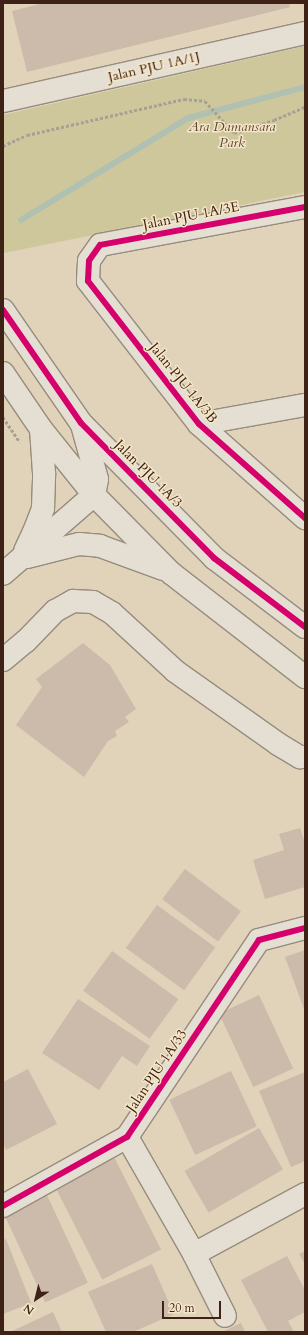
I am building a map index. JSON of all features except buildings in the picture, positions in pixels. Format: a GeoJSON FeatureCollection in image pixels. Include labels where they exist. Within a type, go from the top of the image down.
{"type":"FeatureCollection","features":[{"type":"Feature","properties":{"kind":"street","name":"Jalan PJU 1A/1J"},"geometry":{"type":"LineString","coordinates":[[3,101],[305,33]]}},
{"type":"Feature","properties":{"kind":"street","name":"Jalan PJU 1A/3E"},"geometry":{"type":"LineString","coordinates":[[89,261],[100,245],[305,206]]}},
{"type":"Feature","properties":{"kind":"street","name":"Jalan PJU 1A/3B"},"geometry":{"type":"LineString","coordinates":[[89,261],[88,281],[199,424],[305,518]]}},
{"type":"Feature","properties":{"kind":"street","name":"Jalan PJU 1A/3"},"geometry":{"type":"LineString","coordinates":[[3,310],[81,423],[214,558],[305,627]]}},
{"type":"Feature","properties":{"kind":"street"},"geometry":{"type":"LineString","coordinates":[[3,373],[42,429],[94,495],[171,572],[305,677]]}},
{"type":"Feature","properties":{"kind":"street"},"geometry":{"type":"LineString","coordinates":[[199,424],[305,405]]}},
{"type":"Feature","properties":{"kind":"street"},"geometry":{"type":"LineString","coordinates":[[3,574],[94,495],[97,479],[81,423]]}},
{"type":"Feature","properties":{"kind":"street"},"geometry":{"type":"LineString","coordinates":[[21,559],[34,532],[43,508],[44,473],[42,429]]}},
{"type":"Feature","properties":{"kind":"street"},"geometry":{"type":"LineString","coordinates":[[21,559],[79,544],[100,546],[171,572]]}},
{"type":"Feature","properties":{"kind":"street"},"geometry":{"type":"LineString","coordinates":[[3,660],[26,641],[55,610],[73,601],[93,602],[112,613],[175,670],[278,744],[300,757],[305,757]]}},
{"type":"Feature","properties":{"kind":"street","name":"Jalan PJU 1A/33"},"geometry":{"type":"LineString","coordinates":[[3,1206],[127,1137],[259,940],[305,928]]}},
{"type":"Feature","properties":{"kind":"street"},"geometry":{"type":"LineString","coordinates":[[127,1137],[194,1254],[225,1316]]}},
{"type":"Feature","properties":{"kind":"street"},"geometry":{"type":"LineString","coordinates":[[194,1254],[305,1194]]}},
{"type":"Feature","properties":{"kind":"path"},"geometry":{"type":"LineString","coordinates":[[3,146],[27,135],[184,99],[205,101],[234,133],[274,120],[305,107]]}},
{"type":"Feature","properties":{"kind":"green space","name":"Ara Damansara Park"},"geometry":{"type":"Polygon","coordinates":[[[305,46],[305,192],[4,253],[3,115],[305,46]]]}},
{"type":"Feature","properties":{"kind":"waterway"},"geometry":{"type":"LineString","coordinates":[[21,220],[188,118],[305,87]]}},
{"type":"Feature","properties":{"kind":"cycle path"},"geometry":{"type":"LineString","coordinates":[[305,207],[100,245],[89,261],[88,281],[199,424],[305,518]]}},
{"type":"Feature","properties":{"kind":"cycle path"},"geometry":{"type":"LineString","coordinates":[[3,310],[81,423],[214,558],[305,627]]}},
{"type":"Feature","properties":{"kind":"cycle path"},"geometry":{"type":"LineString","coordinates":[[3,1206],[127,1137],[259,940],[305,928]]}}]}
